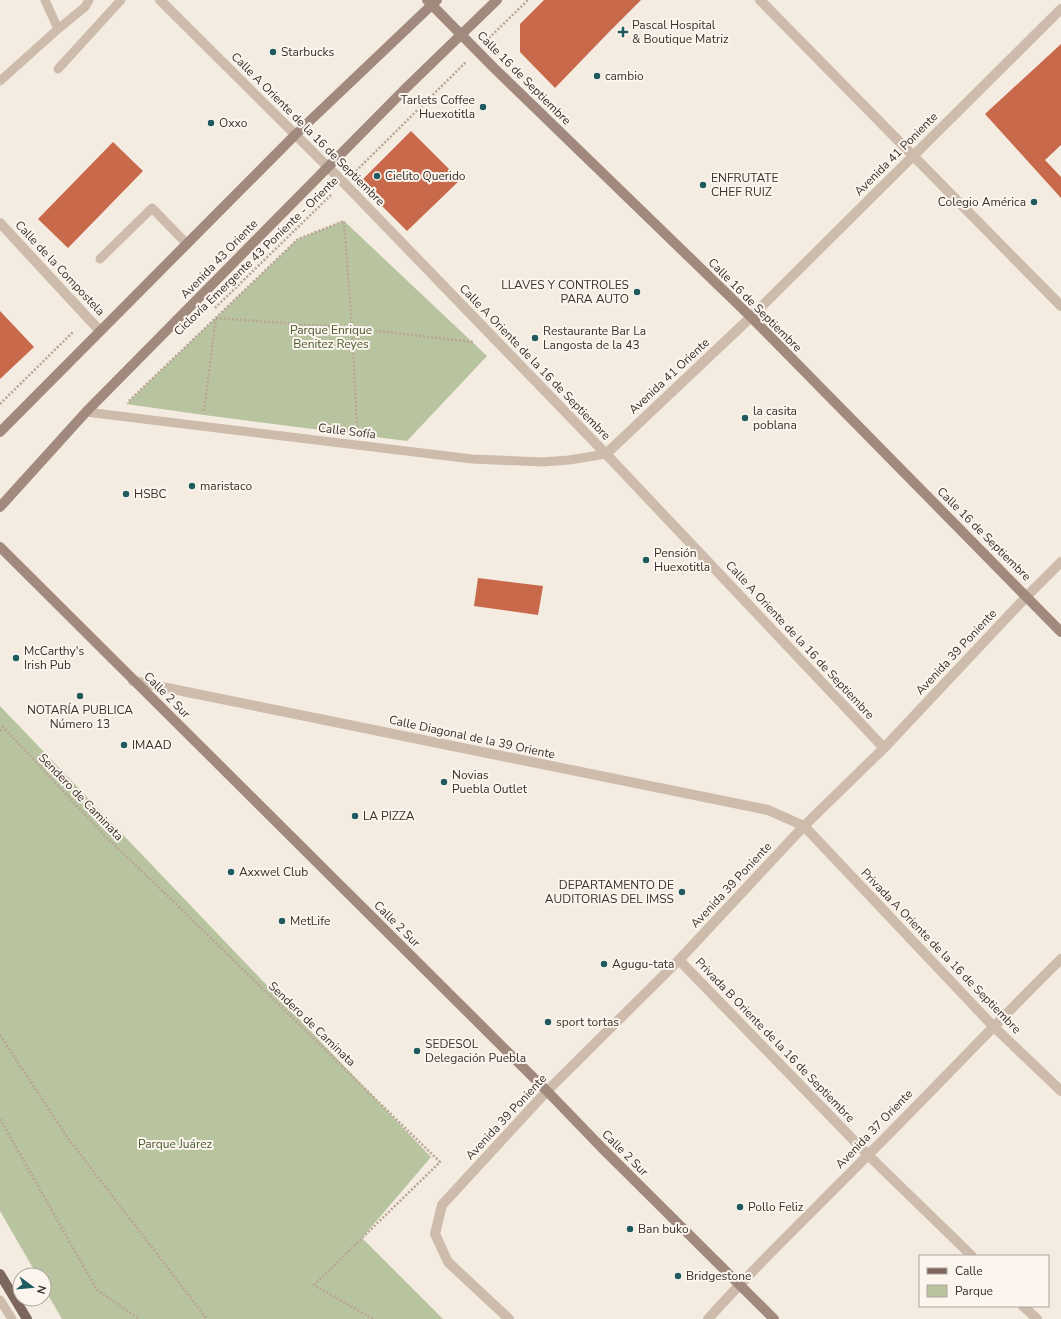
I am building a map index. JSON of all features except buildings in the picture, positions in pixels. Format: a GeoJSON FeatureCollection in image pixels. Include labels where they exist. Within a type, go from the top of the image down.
{"type":"FeatureCollection","features":[{"type":"Feature","properties":{"kind":"main road"},"geometry":{"type":"LineString","coordinates":[[0,1274],[27,1319]]}},
{"type":"Feature","properties":{"kind":"street","name":"Calle A Oriente de la 16 de Septiembre"},"geometry":{"type":"LineString","coordinates":[[160,0],[344,183],[606,454],[884,748]]}},
{"type":"Feature","properties":{"kind":"street","name":"Avenida 43 Oriente"},"geometry":{"type":"LineString","coordinates":[[0,507],[86,412],[328,167],[497,0]]}},
{"type":"Feature","properties":{"kind":"street"},"geometry":{"type":"LineString","coordinates":[[760,0],[1061,306]]}},
{"type":"Feature","properties":{"kind":"street"},"geometry":{"type":"LineString","coordinates":[[0,432],[296,134],[432,2]]}},
{"type":"Feature","properties":{"kind":"street","name":"Calle 16 de Septiembre"},"geometry":{"type":"LineString","coordinates":[[432,2],[477,50],[750,317],[1061,632]]}},
{"type":"Feature","properties":{"kind":"street","name":"Avenida 41 Poniente"},"geometry":{"type":"LineString","coordinates":[[750,317],[1061,9]]}},
{"type":"Feature","properties":{"kind":"street","name":"Calle de la Compostela"},"geometry":{"type":"LineString","coordinates":[[0,223],[100,331]]}},
{"type":"Feature","properties":{"kind":"street","name":"Avenida 41 Oriente"},"geometry":{"type":"LineString","coordinates":[[606,454],[750,317]]}},
{"type":"Feature","properties":{"kind":"street","name":"Calle 2 Sur"},"geometry":{"type":"LineString","coordinates":[[0,548],[774,1319]]}},
{"type":"Feature","properties":{"kind":"street","name":"Avenida 39 Poniente"},"geometry":{"type":"LineString","coordinates":[[509,1319],[448,1262],[435,1234],[442,1205],[547,1092],[679,960],[804,826],[884,748],[1061,562]]}},
{"type":"Feature","properties":{"kind":"street","name":"Calle Diagonal de la 39 Oriente"},"geometry":{"type":"LineString","coordinates":[[133,681],[768,810],[804,826]]}},
{"type":"Feature","properties":{"kind":"street","name":"Privada A Oriente de la 16 de Septiembre"},"geometry":{"type":"LineString","coordinates":[[804,826],[993,1026],[1061,1091]]}},
{"type":"Feature","properties":{"kind":"street","name":"Avenida 37 Oriente"},"geometry":{"type":"LineString","coordinates":[[708,1319],[739,1284],[1061,959]]}},
{"type":"Feature","properties":{"kind":"street","name":"Privada B Oriente de la 16 de Septiembre"},"geometry":{"type":"LineString","coordinates":[[679,960],[868,1155],[971,1255]]}},
{"type":"Feature","properties":{"kind":"street"},"geometry":{"type":"LineString","coordinates":[[1024,1307],[1037,1319]]}},
{"type":"Feature","properties":{"kind":"lane"},"geometry":{"type":"LineString","coordinates":[[45,0],[58,29]]}},
{"type":"Feature","properties":{"kind":"lane"},"geometry":{"type":"LineString","coordinates":[[0,81],[85,7],[89,0]]}},
{"type":"Feature","properties":{"kind":"lane"},"geometry":{"type":"LineString","coordinates":[[58,69],[121,0]]}},
{"type":"Feature","properties":{"kind":"lane"},"geometry":{"type":"LineString","coordinates":[[100,259],[152,208],[187,244]]}},
{"type":"Feature","properties":{"kind":"lane","name":"Calle Sofía"},"geometry":{"type":"LineString","coordinates":[[86,412],[472,459],[542,462],[568,460],[606,454]]}},
{"type":"Feature","properties":{"kind":"lane"},"geometry":{"type":"LineString","coordinates":[[0,1300],[12,1319]]}},
{"type":"Feature","properties":{"kind":"path","name":"Ciclovía Emergente 43 Poniente - Oriente"},"geometry":{"type":"LineString","coordinates":[[214,310],[528,0]]}},
{"type":"Feature","properties":{"kind":"path"},"geometry":{"type":"LineString","coordinates":[[110,415],[126,404],[298,239],[344,221],[352,328],[357,435]]}},
{"type":"Feature","properties":{"kind":"path"},"geometry":{"type":"LineString","coordinates":[[216,318],[352,328],[473,342]]}},
{"type":"Feature","properties":{"kind":"path"},"geometry":{"type":"LineString","coordinates":[[204,415],[216,318]]}},
{"type":"Feature","properties":{"kind":"path","name":"Sendero de Caminata"},"geometry":{"type":"LineString","coordinates":[[0,731],[3,727],[107,838],[180,907],[440,1162],[314,1285],[374,1319]]}},
{"type":"Feature","properties":{"kind":"path"},"geometry":{"type":"LineString","coordinates":[[0,1035],[67,1137],[207,1319]]}},
{"type":"Feature","properties":{"kind":"path"},"geometry":{"type":"LineString","coordinates":[[0,1119],[97,1290],[139,1319]]}},
{"type":"Feature","properties":{"kind":"green space","name":"Parque Enrique Benitez Reyes"},"geometry":{"type":"Polygon","coordinates":[[[344,221],[487,356],[407,441],[126,404],[298,239],[344,221]]]}},
{"type":"Feature","properties":{"kind":"green space","name":"Parque Juárez"},"geometry":{"type":"Polygon","coordinates":[[[0,706],[431,1157],[362,1238],[443,1319],[62,1319],[52,1302],[52,1267],[32,1267],[0,1211],[0,706]]]}},
{"type":"Feature","properties":{"kind":"place","name":"Pascal Hospital & Boutique Matriz"},"geometry":{"type":"Point","coordinates":[623,32]}},
{"type":"Feature","properties":{"kind":"place","name":"Starbucks"},"geometry":{"type":"Point","coordinates":[273,52]}},
{"type":"Feature","properties":{"kind":"place","name":"cambio"},"geometry":{"type":"Point","coordinates":[597,76]}},
{"type":"Feature","properties":{"kind":"place","name":"Tarlets Coffee Huexotitla"},"geometry":{"type":"Point","coordinates":[483,107]}},
{"type":"Feature","properties":{"kind":"place","name":"Oxxo"},"geometry":{"type":"Point","coordinates":[211,123]}},
{"type":"Feature","properties":{"kind":"place","name":"Cielito Querido"},"geometry":{"type":"Point","coordinates":[377,176]}},
{"type":"Feature","properties":{"kind":"place","name":"ENFRUTATE CHEF RUIZ"},"geometry":{"type":"Point","coordinates":[703,185]}},
{"type":"Feature","properties":{"kind":"place","name":"Colegio América"},"geometry":{"type":"Point","coordinates":[1034,202]}},
{"type":"Feature","properties":{"kind":"place","name":"LLAVES Y CONTROLES PARA AUTO"},"geometry":{"type":"Point","coordinates":[637,292]}},
{"type":"Feature","properties":{"kind":"place","name":"Restaurante Bar La Langosta de la 43"},"geometry":{"type":"Point","coordinates":[535,338]}},
{"type":"Feature","properties":{"kind":"place","name":"la casita poblana"},"geometry":{"type":"Point","coordinates":[745,418]}},
{"type":"Feature","properties":{"kind":"place","name":"maristaco"},"geometry":{"type":"Point","coordinates":[192,486]}},
{"type":"Feature","properties":{"kind":"place","name":"HSBC"},"geometry":{"type":"Point","coordinates":[126,494]}},
{"type":"Feature","properties":{"kind":"place","name":"Pensión Huexotitla"},"geometry":{"type":"Point","coordinates":[646,560]}},
{"type":"Feature","properties":{"kind":"place","name":"McCarthy's Irish Pub"},"geometry":{"type":"Point","coordinates":[16,658]}},
{"type":"Feature","properties":{"kind":"place","name":"NOTARÍA PUBLICA Número 13"},"geometry":{"type":"Point","coordinates":[80,696]}},
{"type":"Feature","properties":{"kind":"place","name":"IMAAD"},"geometry":{"type":"Point","coordinates":[124,745]}},
{"type":"Feature","properties":{"kind":"place","name":"Novias Puebla Outlet"},"geometry":{"type":"Point","coordinates":[444,782]}},
{"type":"Feature","properties":{"kind":"place","name":"LA PIZZA"},"geometry":{"type":"Point","coordinates":[355,816]}},
{"type":"Feature","properties":{"kind":"place","name":"Axxwel Club"},"geometry":{"type":"Point","coordinates":[231,872]}},
{"type":"Feature","properties":{"kind":"place","name":"DEPARTAMENTO DE AUDITORIAS DEL IMSS"},"geometry":{"type":"Point","coordinates":[682,892]}},
{"type":"Feature","properties":{"kind":"place","name":"MetLife"},"geometry":{"type":"Point","coordinates":[282,921]}},
{"type":"Feature","properties":{"kind":"place","name":"Agugu-tata"},"geometry":{"type":"Point","coordinates":[604,964]}},
{"type":"Feature","properties":{"kind":"place","name":"sport tortas"},"geometry":{"type":"Point","coordinates":[548,1022]}},
{"type":"Feature","properties":{"kind":"place","name":"SEDESOL Delegación Puebla"},"geometry":{"type":"Point","coordinates":[417,1051]}},
{"type":"Feature","properties":{"kind":"place","name":"Pollo Feliz"},"geometry":{"type":"Point","coordinates":[740,1207]}},
{"type":"Feature","properties":{"kind":"place","name":"Ban buko"},"geometry":{"type":"Point","coordinates":[630,1229]}},
{"type":"Feature","properties":{"kind":"place","name":"Bridgestone"},"geometry":{"type":"Point","coordinates":[678,1276]}}]}
